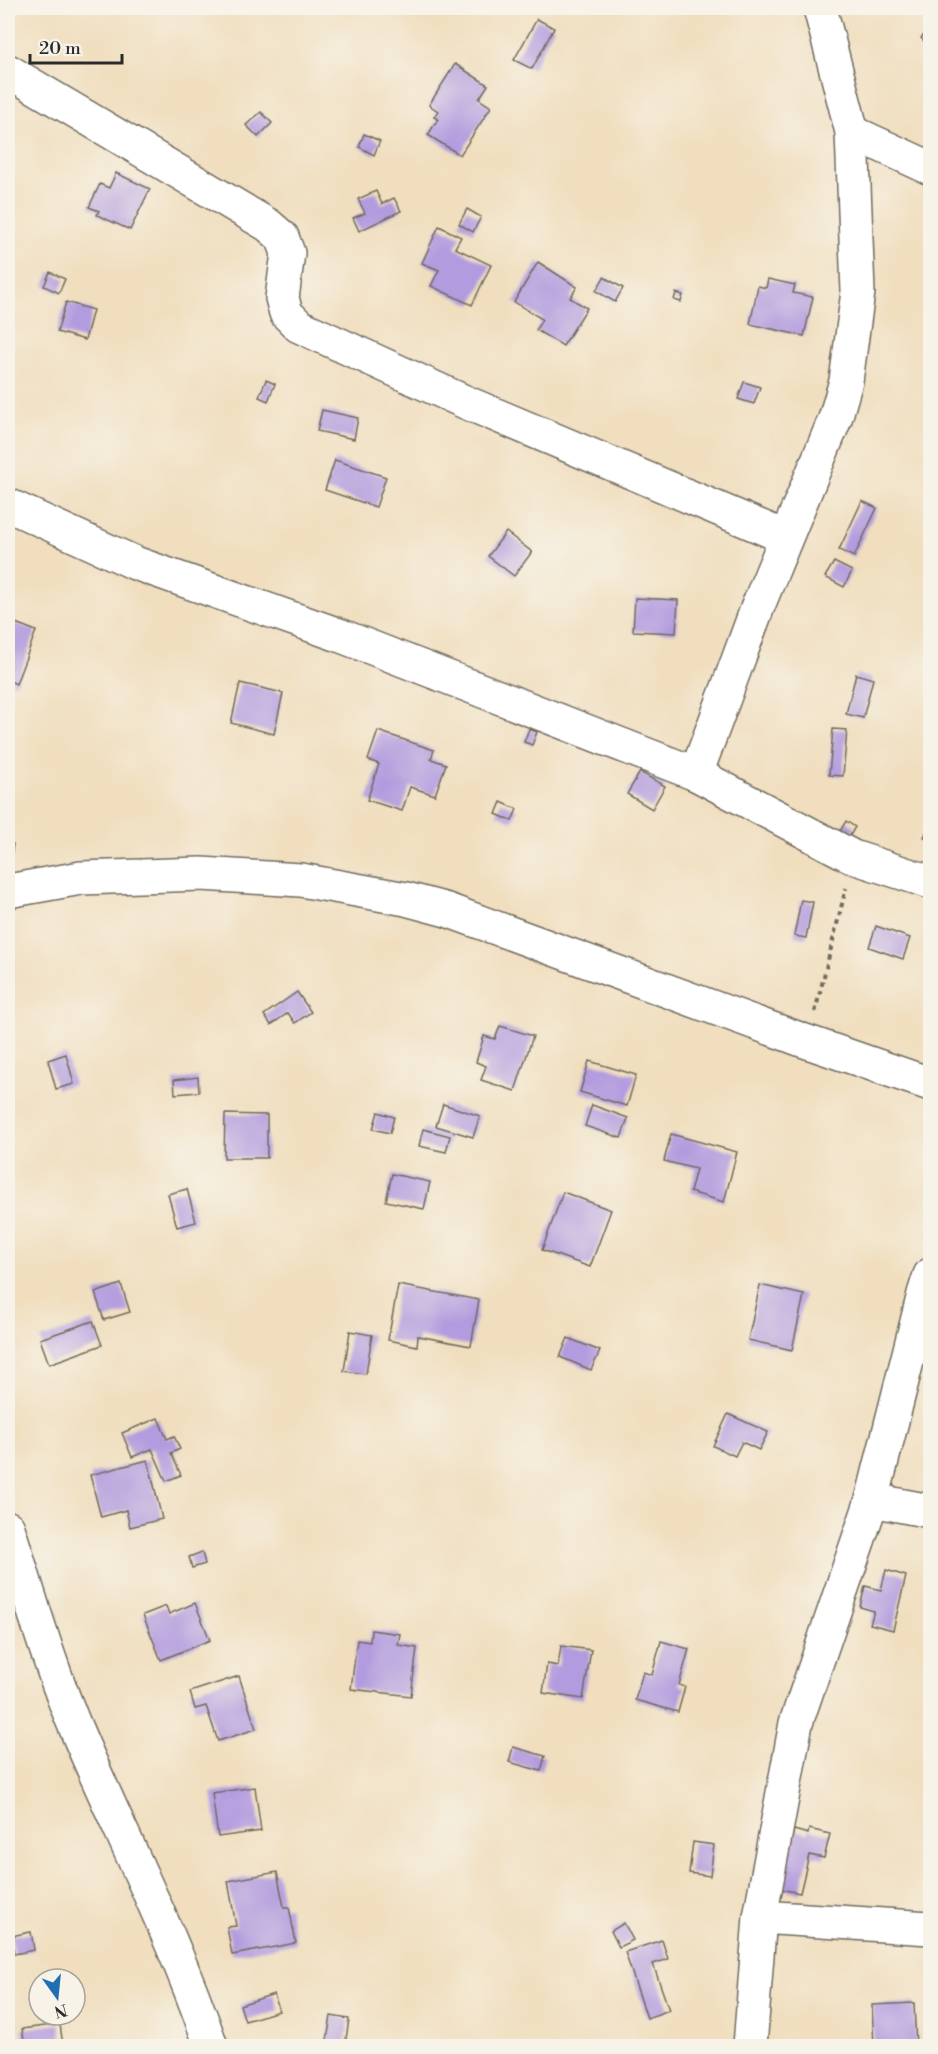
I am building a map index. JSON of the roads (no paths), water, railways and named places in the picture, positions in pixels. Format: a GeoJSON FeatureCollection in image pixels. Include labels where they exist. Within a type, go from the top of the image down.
{"type":"FeatureCollection","features":[{"type":"Feature","properties":{"kind":"street"},"geometry":{"type":"LineString","coordinates":[[696,774],[785,537],[836,419],[846,381],[858,292],[852,132],[820,8]]}},
{"type":"Feature","properties":{"kind":"street"},"geometry":{"type":"LineString","coordinates":[[8,71],[268,225],[282,237],[288,253],[282,298],[285,313],[299,326],[465,402],[785,537]]}},
{"type":"Feature","properties":{"kind":"street"},"geometry":{"type":"LineString","coordinates":[[852,132],[930,168]]}},
{"type":"Feature","properties":{"kind":"street"},"geometry":{"type":"LineString","coordinates":[[8,505],[135,563],[339,635],[696,774],[853,857],[930,882]]}},
{"type":"Feature","properties":{"kind":"street"},"geometry":{"type":"LineString","coordinates":[[8,891],[81,878],[201,874],[301,880],[406,898],[447,910],[807,1042],[930,1084]]}},
{"type":"Feature","properties":{"kind":"street"},"geometry":{"type":"LineString","coordinates":[[750,2046],[760,1917],[796,1723],[872,1500],[928,1288]]}},
{"type":"Feature","properties":{"kind":"street"},"geometry":{"type":"LineString","coordinates":[[872,1500],[930,1511]]}},
{"type":"Feature","properties":{"kind":"street"},"geometry":{"type":"LineString","coordinates":[[8,1528],[61,1690],[78,1734],[182,1968],[211,2046]]}},
{"type":"Feature","properties":{"kind":"street"},"geometry":{"type":"LineString","coordinates":[[760,1917],[930,1928]]}}]}
